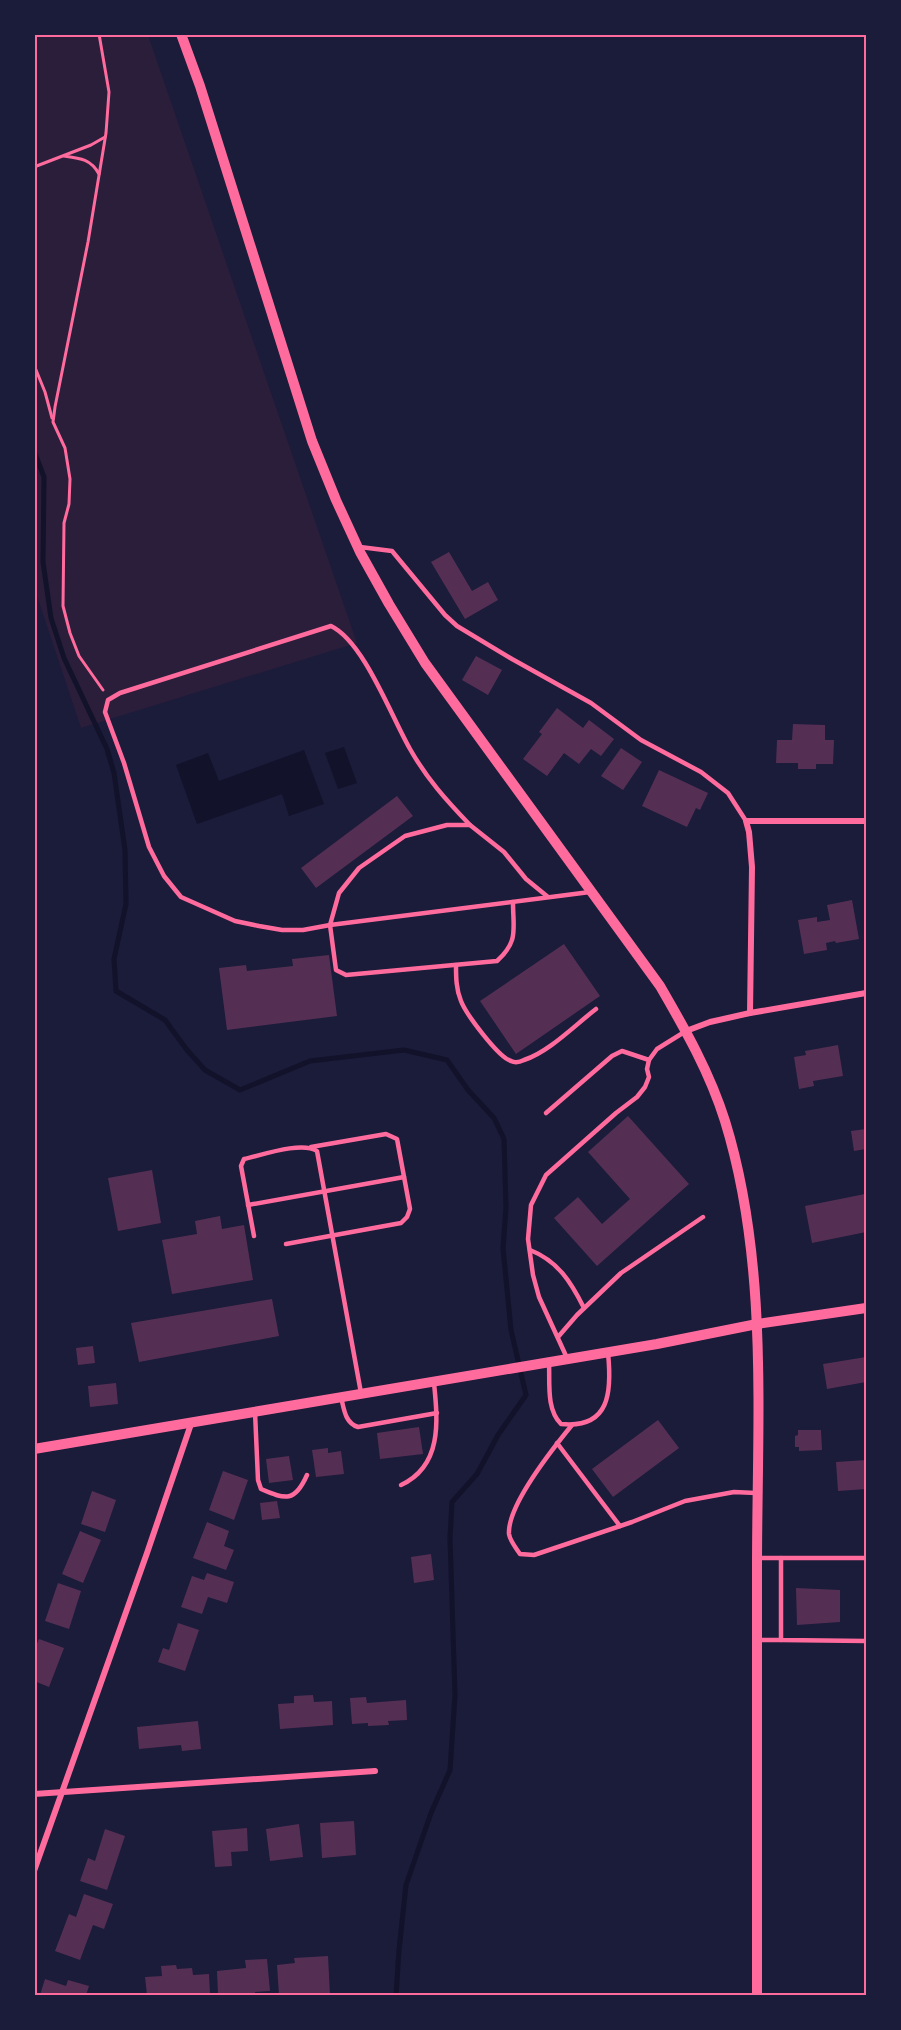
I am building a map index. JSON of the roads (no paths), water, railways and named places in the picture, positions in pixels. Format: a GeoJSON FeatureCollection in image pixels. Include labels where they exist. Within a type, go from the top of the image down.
{"type":"FeatureCollection","features":[{"type":"Feature","properties":{"kind":"street"},"geometry":{"type":"LineString","coordinates":[[181,34],[200,86],[308,431],[358,547],[425,663],[660,987],[686,1031],[724,1118],[736,1160],[746,1210],[757,1324],[757,1995]]}},
{"type":"Feature","properties":{"kind":"street"},"geometry":{"type":"LineString","coordinates":[[750,1013],[752,867],[746,821],[867,821]]}},
{"type":"Feature","properties":{"kind":"street"},"geometry":{"type":"LineString","coordinates":[[686,1031],[710,1022],[750,1013],[867,993]]}},
{"type":"Feature","properties":{"kind":"street"},"geometry":{"type":"LineString","coordinates":[[34,1449],[191,1424],[502,1368],[608,1352],[757,1324],[867,1308]]}},
{"type":"Feature","properties":{"kind":"street"},"geometry":{"type":"LineString","coordinates":[[34,1871],[191,1424]]}},
{"type":"Feature","properties":{"kind":"street"},"geometry":{"type":"LineString","coordinates":[[34,1794],[375,1771]]}},
{"type":"Feature","properties":{"kind":"lane"},"geometry":{"type":"LineString","coordinates":[[358,547],[392,551],[445,615],[457,626],[591,703],[641,740],[701,772],[728,794],[746,821]]}},
{"type":"Feature","properties":{"kind":"lane"},"geometry":{"type":"LineString","coordinates":[[548,897],[526,879],[504,852],[470,825],[436,789],[409,747],[358,653],[339,630],[331,626],[120,693],[108,700],[105,712],[127,771],[149,847],[164,876],[181,897],[201,908],[235,921],[282,930],[303,930],[593,892]]}},
{"type":"Feature","properties":{"kind":"lane"},"geometry":{"type":"LineString","coordinates":[[470,825],[447,825],[405,836],[358,868],[339,893],[330,925],[336,970],[346,975],[497,961],[509,950],[513,940],[513,902]]}},
{"type":"Feature","properties":{"kind":"lane"},"geometry":{"type":"LineString","coordinates":[[456,965],[456,985],[461,1003],[503,1057],[513,1062],[523,1061],[538,1054],[596,1009]]}},
{"type":"Feature","properties":{"kind":"lane"},"geometry":{"type":"LineString","coordinates":[[567,1358],[539,1297],[528,1239],[531,1205],[546,1175],[641,1092],[649,1077],[647,1069],[649,1060],[657,1049],[686,1031]]}},
{"type":"Feature","properties":{"kind":"lane"},"geometry":{"type":"LineString","coordinates":[[546,1113],[612,1056],[622,1051],[649,1060]]}},
{"type":"Feature","properties":{"kind":"lane"},"geometry":{"type":"LineString","coordinates":[[254,1236],[241,1166],[244,1159],[301,1147],[387,1134],[397,1139],[410,1209],[408,1217],[401,1222],[286,1244]]}},
{"type":"Feature","properties":{"kind":"lane"},"geometry":{"type":"LineString","coordinates":[[311,1147],[317,1150],[361,1394]]}},
{"type":"Feature","properties":{"kind":"lane"},"geometry":{"type":"LineString","coordinates":[[248,1204],[404,1177]]}},
{"type":"Feature","properties":{"kind":"lane"},"geometry":{"type":"LineString","coordinates":[[558,1337],[584,1308],[621,1273],[703,1217]]}},
{"type":"Feature","properties":{"kind":"lane"},"geometry":{"type":"LineString","coordinates":[[530,1250],[540,1254],[571,1282],[584,1308]]}},
{"type":"Feature","properties":{"kind":"lane"},"geometry":{"type":"LineString","coordinates":[[549,1361],[551,1407],[555,1419],[561,1424],[583,1424],[605,1408],[609,1396],[608,1352]]}},
{"type":"Feature","properties":{"kind":"lane"},"geometry":{"type":"LineString","coordinates":[[401,1485],[414,1479],[429,1460],[435,1437],[437,1413],[433,1381]]}},
{"type":"Feature","properties":{"kind":"lane"},"geometry":{"type":"LineString","coordinates":[[341,1397],[346,1418],[352,1425],[358,1427],[437,1413]]}},
{"type":"Feature","properties":{"kind":"lane"},"geometry":{"type":"LineString","coordinates":[[255,1412],[258,1480],[261,1489],[271,1494],[288,1497],[300,1491],[307,1476]]}},
{"type":"Feature","properties":{"kind":"lane"},"geometry":{"type":"LineString","coordinates":[[572,1425],[557,1443],[525,1492],[511,1520],[509,1535],[520,1554],[534,1555],[685,1501],[734,1492],[757,1493]]}},
{"type":"Feature","properties":{"kind":"lane"},"geometry":{"type":"LineString","coordinates":[[557,1443],[620,1526]]}},
{"type":"Feature","properties":{"kind":"lane"},"geometry":{"type":"LineString","coordinates":[[757,1558],[867,1558]]}},
{"type":"Feature","properties":{"kind":"lane"},"geometry":{"type":"LineString","coordinates":[[781,1558],[781,1640]]}},
{"type":"Feature","properties":{"kind":"lane"},"geometry":{"type":"LineString","coordinates":[[757,1640],[867,1641]]}},
{"type":"Feature","properties":{"kind":"waterway"},"geometry":{"type":"LineString","coordinates":[[34,451],[44,477],[43,562],[51,618],[64,658],[107,749],[114,773],[125,850],[126,904],[114,959],[116,991],[165,1020],[205,1070],[240,1090],[310,1061],[404,1050],[447,1060],[468,1090],[494,1118],[504,1139],[506,1208],[503,1248],[511,1330],[526,1395],[498,1435],[477,1474],[452,1502],[450,1538],[455,1695],[450,1770],[431,1813],[406,1885],[396,1996]]}}]}
